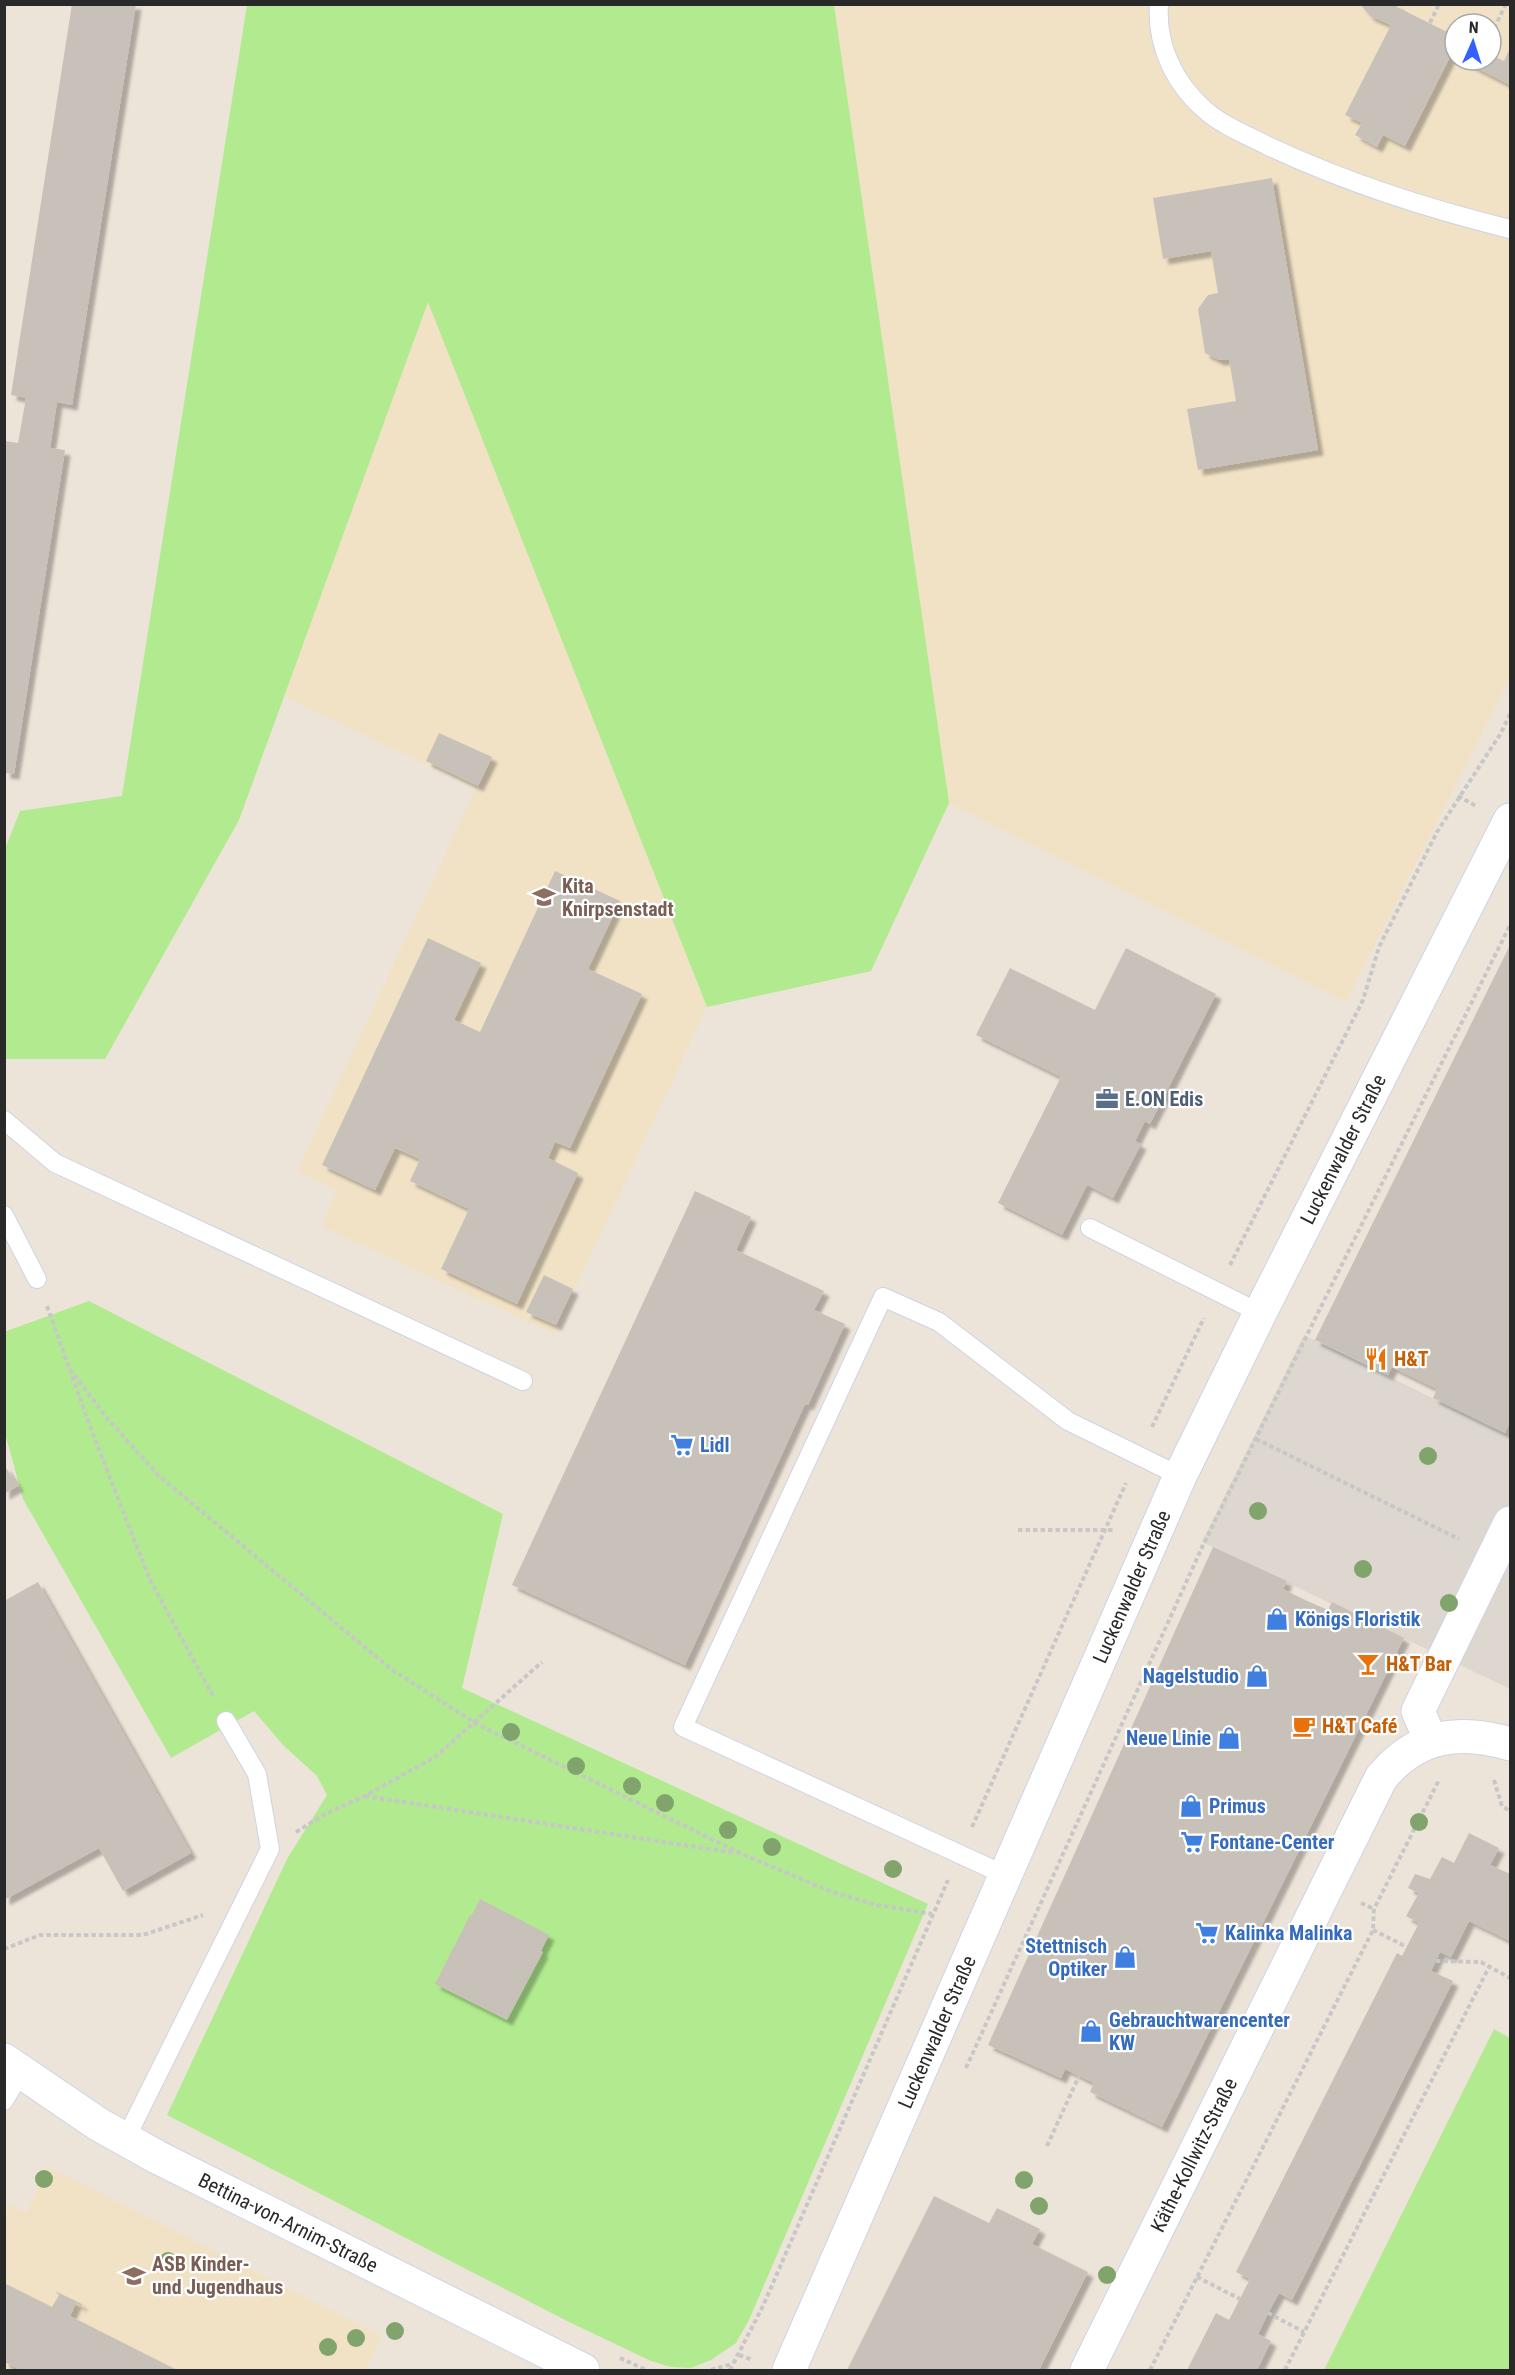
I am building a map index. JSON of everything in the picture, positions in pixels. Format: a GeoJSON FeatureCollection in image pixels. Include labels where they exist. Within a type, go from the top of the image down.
{"type":"FeatureCollection","features":[{"type":"Feature","properties":{"kind":"main road","name":"Luckenwalder Straße"},"geometry":{"type":"LineString","coordinates":[[789,2370],[1180,1476],[1510,820]]}},
{"type":"Feature","properties":{"kind":"main road"},"geometry":{"type":"LineString","coordinates":[[1431,1741],[1418,1711],[1510,1523]]}},
{"type":"Feature","properties":{"kind":"main road","name":"Käthe-Kollwitz-Straße"},"geometry":{"type":"LineString","coordinates":[[1087,2370],[1381,1778],[1403,1755],[1431,1741],[1470,1736],[1491,1738],[1510,1744]]}},
{"type":"Feature","properties":{"kind":"main road","name":"Bettina-von-Arnim-Straße"},"geometry":{"type":"LineString","coordinates":[[13,2066],[125,2140],[583,2370]]}},
{"type":"Feature","properties":{"kind":"lane"},"geometry":{"type":"LineString","coordinates":[[1159,4],[1162,44],[1172,69],[1192,97],[1219,120],[1274,148],[1335,174],[1410,201],[1510,230]]}},
{"type":"Feature","properties":{"kind":"lane"},"geometry":{"type":"LineString","coordinates":[[4,1120],[55,1163],[523,1381]]}},
{"type":"Feature","properties":{"kind":"lane"},"geometry":{"type":"LineString","coordinates":[[4,1215],[37,1279]]}},
{"type":"Feature","properties":{"kind":"lane"},"geometry":{"type":"LineString","coordinates":[[1090,1228],[1260,1313]]}},
{"type":"Feature","properties":{"kind":"lane"},"geometry":{"type":"LineString","coordinates":[[1005,1875],[683,1728],[883,1297],[939,1322],[1068,1421],[1180,1476]]}},
{"type":"Feature","properties":{"kind":"lane"},"geometry":{"type":"LineString","coordinates":[[125,2140],[270,1849],[257,1774],[226,1721]]}},
{"type":"Feature","properties":{"kind":"lane"},"geometry":{"type":"LineString","coordinates":[[4,2101],[13,2066]]}},
{"type":"Feature","properties":{"kind":"path"},"geometry":{"type":"LineString","coordinates":[[1430,23],[1439,4]]}},
{"type":"Feature","properties":{"kind":"path"},"geometry":{"type":"LineString","coordinates":[[962,2076],[1204,1543],[1510,925]]}},
{"type":"Feature","properties":{"kind":"path"},"geometry":{"type":"LineString","coordinates":[[37,1279],[91,1430],[150,1580],[226,1721]]}},
{"type":"Feature","properties":{"kind":"path"},"geometry":{"type":"LineString","coordinates":[[70,1369],[106,1417],[159,1476],[391,1669],[475,1723],[740,1853],[832,1892],[877,1905],[932,1914]]}},
{"type":"Feature","properties":{"kind":"path"},"geometry":{"type":"LineString","coordinates":[[1256,1439],[1494,1557]]}},
{"type":"Feature","properties":{"kind":"path"},"geometry":{"type":"LineString","coordinates":[[1018,1530],[1157,1530]]}},
{"type":"Feature","properties":{"kind":"path"},"geometry":{"type":"LineString","coordinates":[[270,1849],[327,1813],[365,1796],[435,1757],[542,1662]]}},
{"type":"Feature","properties":{"kind":"path"},"geometry":{"type":"LineString","coordinates":[[1150,2370],[1373,1930],[1374,1909],[1444,1770],[1431,1741]]}},
{"type":"Feature","properties":{"kind":"path"},"geometry":{"type":"LineString","coordinates":[[1491,1770],[1502,1806],[1510,1811]]}},
{"type":"Feature","properties":{"kind":"path"},"geometry":{"type":"LineString","coordinates":[[365,1796],[740,1853]]}},
{"type":"Feature","properties":{"kind":"path"},"geometry":{"type":"LineString","coordinates":[[4,1949],[40,1935],[143,1935],[243,1901]]}},
{"type":"Feature","properties":{"kind":"path"},"geometry":{"type":"LineString","coordinates":[[1373,1930],[1407,1947]]}},
{"type":"Feature","properties":{"kind":"path"},"geometry":{"type":"LineString","coordinates":[[1436,1961],[1481,1962],[1510,1978]]}},
{"type":"Feature","properties":{"kind":"path"},"geometry":{"type":"LineString","coordinates":[[1285,2370],[1489,1967]]}},
{"type":"Feature","properties":{"kind":"path"},"geometry":{"type":"LineString","coordinates":[[1047,2146],[1080,2076]]}},
{"type":"Feature","properties":{"kind":"path"},"geometry":{"type":"LineString","coordinates":[[1197,2277],[1240,2299]]}},
{"type":"Feature","properties":{"kind":"path"},"geometry":{"type":"LineString","coordinates":[[1268,2313],[1304,2332]]}},
{"type":"Feature","properties":{"kind":"path"},"geometry":{"type":"LineString","coordinates":[[711,2370],[733,2364]]}},
{"type":"Feature","properties":{"kind":"shaded area"},"geometry":{"type":"Polygon","coordinates":[[[834,5],[1510,5],[1510,678],[1346,1002],[949,803],[834,5]]]}},
{"type":"Feature","properties":{"kind":"shaded area","name":"Kita Knirpsenstadt"},"geometry":{"type":"Polygon","coordinates":[[[428,301],[707,1007],[554,1334],[321,1226],[337,1191],[297,1171],[476,788],[284,697],[428,301]]]}},
{"type":"Feature","properties":{"kind":"shaded area"},"geometry":{"type":"Polygon","coordinates":[[[1304,1335],[1510,1436],[1510,1689],[1202,1542],[1304,1335]]]}},
{"type":"Feature","properties":{"kind":"shaded area","name":"ASB Kinder- und Jugendhaus"},"geometry":{"type":"Polygon","coordinates":[[[49,2167],[382,2336],[366,2370],[5,2370],[4,2215],[10,2204],[26,2212],[49,2167]]]}},
{"type":"Feature","properties":{"kind":"green space"},"geometry":{"type":"Polygon","coordinates":[[[247,5],[834,5],[949,803],[871,971],[707,1007],[428,302],[239,820],[105,1059],[5,1059],[5,849],[20,811],[122,796],[247,5]]]}},
{"type":"Feature","properties":{"kind":"green space"},"geometry":{"type":"Polygon","coordinates":[[[89,1301],[503,1514],[462,1688],[928,1904],[749,2320],[736,2343],[711,2360],[691,2368],[671,2367],[651,2361],[569,2322],[167,2115],[287,1859],[327,1795],[317,1776],[283,1745],[254,1711],[171,1758],[23,1499],[5,1433],[4,1332],[89,1301]]]}},
{"type":"Feature","properties":{"kind":"green space"},"geometry":{"type":"Polygon","coordinates":[[[1494,2029],[1510,2038],[1510,2370],[1324,2370],[1494,2029]]]}},
{"type":"Feature","properties":{"kind":"building"},"geometry":{"type":"Polygon","coordinates":[[[72,4],[136,4],[72,405],[57,402],[50,448],[65,450],[14,774],[5,773],[5,441],[18,443],[26,398],[11,395],[72,4]]]}},
{"type":"Feature","properties":{"kind":"building"},"geometry":{"type":"Polygon","coordinates":[[[1360,4],[1398,4],[1397,7],[1443,30],[1443,71],[1405,146],[1383,135],[1377,147],[1355,135],[1362,123],[1345,115],[1391,25],[1370,16],[1360,4]]]}},
{"type":"Feature","properties":{"kind":"building"},"geometry":{"type":"Polygon","coordinates":[[[1510,48],[1510,85],[1485,72],[1503,72],[1504,61],[1510,48]]]}},
{"type":"Feature","properties":{"kind":"building"},"geometry":{"type":"Polygon","coordinates":[[[1272,178],[1318,450],[1198,470],[1187,409],[1236,401],[1229,359],[1219,360],[1205,353],[1198,309],[1208,295],[1218,293],[1211,251],[1163,259],[1153,198],[1272,178]]]}},
{"type":"Feature","properties":{"kind":"building"},"geometry":{"type":"Polygon","coordinates":[[[439,733],[492,757],[478,786],[426,761],[439,733]]]}},
{"type":"Feature","properties":{"kind":"building"},"geometry":{"type":"Polygon","coordinates":[[[555,871],[620,901],[588,969],[642,994],[570,1148],[555,1142],[548,1158],[578,1173],[517,1304],[441,1269],[469,1209],[410,1181],[420,1159],[395,1148],[375,1190],[322,1165],[428,938],[481,963],[454,1020],[480,1032],[555,871]]]}},
{"type":"Feature","properties":{"kind":"building"},"geometry":{"type":"Polygon","coordinates":[[[1510,945],[1510,1422],[1505,1433],[1433,1398],[1437,1389],[1392,1367],[1388,1375],[1315,1340],[1510,945]]]}},
{"type":"Feature","properties":{"kind":"building","name":"E.ON Edis"},"geometry":{"type":"Polygon","coordinates":[[[1126,948],[1216,994],[1150,1124],[1145,1121],[1135,1141],[1141,1144],[1113,1198],[1087,1185],[1062,1235],[998,1203],[1061,1077],[976,1035],[1010,968],[1095,1010],[1126,948]]]}},
{"type":"Feature","properties":{"kind":"building","name":"Lidl"},"geometry":{"type":"Polygon","coordinates":[[[695,1191],[751,1217],[736,1250],[824,1291],[814,1310],[845,1324],[808,1405],[805,1404],[685,1665],[512,1585],[695,1191]]]}},
{"type":"Feature","properties":{"kind":"building"},"geometry":{"type":"Polygon","coordinates":[[[544,1275],[573,1289],[556,1325],[526,1312],[544,1275]]]}},
{"type":"Feature","properties":{"kind":"building"},"geometry":{"type":"Polygon","coordinates":[[[4,1465],[18,1486],[4,1494],[4,1465]]]}},
{"type":"Feature","properties":{"kind":"building","name":"Fontane-Center"},"geometry":{"type":"Polygon","coordinates":[[[1213,1547],[1287,1581],[1283,1589],[1305,1600],[1328,1610],[1332,1602],[1404,1638],[1162,2127],[1090,2092],[1094,2083],[1065,2069],[1061,2078],[988,2045],[1213,1547]]]}},
{"type":"Feature","properties":{"kind":"building"},"geometry":{"type":"Polygon","coordinates":[[[38,1582],[191,1853],[123,1891],[99,1848],[4,1900],[4,1601],[38,1582]]]}},
{"type":"Feature","properties":{"kind":"building"},"geometry":{"type":"Polygon","coordinates":[[[1469,1833],[1499,1848],[1490,1865],[1510,1872],[1510,1941],[1469,1921],[1451,1957],[1440,1952],[1431,1971],[1453,1981],[1292,2300],[1279,2293],[1268,2313],[1258,2334],[1271,2341],[1257,2370],[1187,2370],[1216,2313],[1229,2320],[1250,2279],[1236,2272],[1397,1953],[1402,1956],[1419,1923],[1406,1916],[1419,1893],[1408,1888],[1415,1874],[1430,1879],[1442,1857],[1454,1863],[1469,1833]]]}},
{"type":"Feature","properties":{"kind":"building"},"geometry":{"type":"Polygon","coordinates":[[[480,1899],[549,1935],[541,1951],[543,1952],[507,2020],[435,1984],[480,1899]]]}},
{"type":"Feature","properties":{"kind":"building"},"geometry":{"type":"Polygon","coordinates":[[[934,2196],[989,2223],[997,2208],[1040,2229],[1032,2244],[1088,2272],[1039,2370],[847,2370],[934,2196]]]}},
{"type":"Feature","properties":{"kind":"building"},"geometry":{"type":"Polygon","coordinates":[[[4,2283],[52,2307],[59,2295],[55,2291],[82,2304],[81,2306],[76,2303],[70,2316],[177,2370],[21,2370],[4,2362],[4,2283]]]}},
{"type":"Feature","properties":{"kind":"place","name":"Kita Knirpsenstadt"},"geometry":{"type":"Point","coordinates":[544,897]}},
{"type":"Feature","properties":{"kind":"place","name":"E.ON Edis"},"geometry":{"type":"Point","coordinates":[1107,1099]}},
{"type":"Feature","properties":{"kind":"place","name":"H&T"},"geometry":{"type":"Point","coordinates":[1376,1359]}},
{"type":"Feature","properties":{"kind":"place","name":"Lidl"},"geometry":{"type":"Point","coordinates":[682,1445]}},
{"type":"Feature","properties":{"kind":"place","name":"Königs Floristik"},"geometry":{"type":"Point","coordinates":[1277,1619]}},
{"type":"Feature","properties":{"kind":"place","name":"H&T Bar"},"geometry":{"type":"Point","coordinates":[1368,1664]}},
{"type":"Feature","properties":{"kind":"place","name":"Nagelstudio"},"geometry":{"type":"Point","coordinates":[1257,1676]}},
{"type":"Feature","properties":{"kind":"place","name":"H&T Café"},"geometry":{"type":"Point","coordinates":[1304,1726]}},
{"type":"Feature","properties":{"kind":"place","name":"Neue Linie"},"geometry":{"type":"Point","coordinates":[1229,1738]}},
{"type":"Feature","properties":{"kind":"place","name":"Primus"},"geometry":{"type":"Point","coordinates":[1191,1806]}},
{"type":"Feature","properties":{"kind":"place","name":"Fontane-Center"},"geometry":{"type":"Point","coordinates":[1192,1842]}},
{"type":"Feature","properties":{"kind":"place","name":"Kalinka Malinka"},"geometry":{"type":"Point","coordinates":[1207,1933]}},
{"type":"Feature","properties":{"kind":"place","name":"Stettnisch Optiker"},"geometry":{"type":"Point","coordinates":[1125,1957]}},
{"type":"Feature","properties":{"kind":"place","name":"Gebrauchtwarencenter KW"},"geometry":{"type":"Point","coordinates":[1091,2031]}},
{"type":"Feature","properties":{"kind":"place","name":"ASB Kinder- und Jugendhaus"},"geometry":{"type":"Point","coordinates":[134,2276]}}]}
